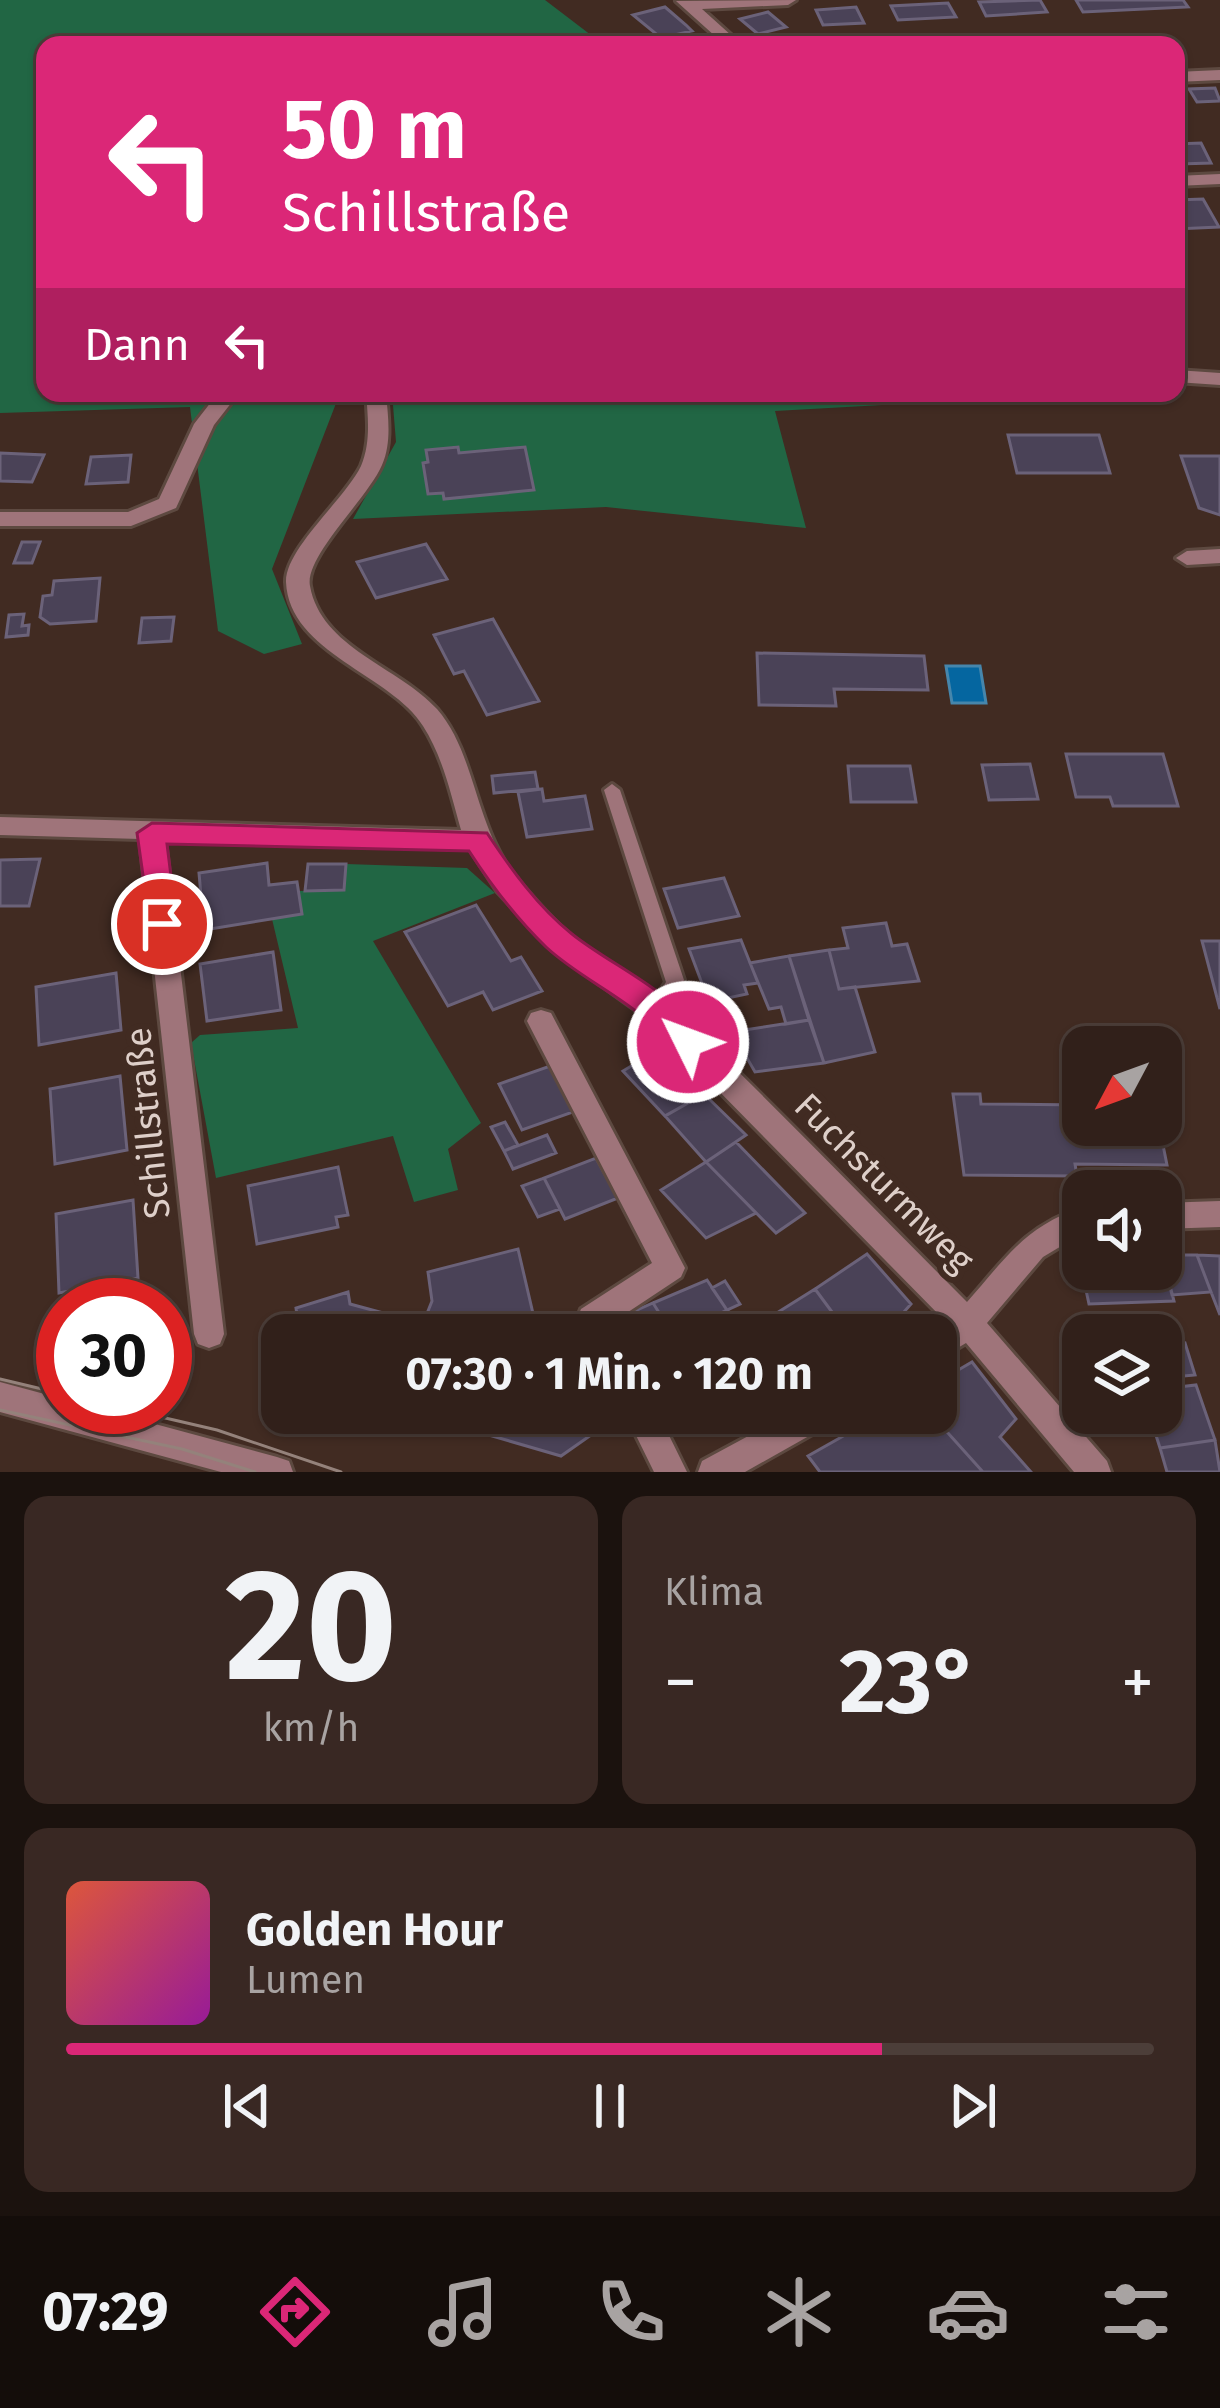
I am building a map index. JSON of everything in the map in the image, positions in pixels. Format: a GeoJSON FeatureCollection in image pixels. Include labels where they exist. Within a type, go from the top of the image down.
{"type":"FeatureCollection","features":[{"type":"Feature","properties":{"kind":"street"},"geometry":{"type":"LineString","coordinates":[[686,3],[788,0]]}},
{"type":"Feature","properties":{"kind":"street"},"geometry":{"type":"LineString","coordinates":[[686,3],[724,36]]}},
{"type":"Feature","properties":{"kind":"street"},"geometry":{"type":"LineString","coordinates":[[1185,77],[1220,75]]}},
{"type":"Feature","properties":{"kind":"street"},"geometry":{"type":"LineString","coordinates":[[1185,181],[1220,179]]}},
{"type":"Feature","properties":{"kind":"street"},"geometry":{"type":"LineString","coordinates":[[1185,377],[1220,379]]}},
{"type":"Feature","properties":{"kind":"street"},"geometry":{"type":"LineString","coordinates":[[0,519],[131,518],[168,503],[204,424],[222,402]]}},
{"type":"Feature","properties":{"kind":"street","name":"Fuchsturmweg"},"geometry":{"type":"LineString","coordinates":[[377,402],[379,434],[373,463],[348,505],[302,560],[297,580],[303,604],[326,636],[354,660],[405,691],[432,719],[453,762],[477,840],[507,885],[559,940],[657,1010],[968,1323],[1095,1472]]}},
{"type":"Feature","properties":{"kind":"street"},"geometry":{"type":"LineString","coordinates":[[1186,558],[1220,556]]}},
{"type":"Feature","properties":{"kind":"street"},"geometry":{"type":"LineString","coordinates":[[0,826],[477,840]]}},
{"type":"Feature","properties":{"kind":"street","name":"Schillstraße"},"geometry":{"type":"LineString","coordinates":[[152,833],[208,1334]]}},
{"type":"Feature","properties":{"kind":"street"},"geometry":{"type":"LineString","coordinates":[[541,1021],[670,1268],[598,1314]]}},
{"type":"Feature","properties":{"kind":"street"},"geometry":{"type":"LineString","coordinates":[[1182,1215],[1220,1214]]}},
{"type":"Feature","properties":{"kind":"street"},"geometry":{"type":"LineString","coordinates":[[957,1331],[1027,1252],[1062,1227]]}},
{"type":"Feature","properties":{"kind":"street"},"geometry":{"type":"LineString","coordinates":[[0,1397],[277,1472]]}},
{"type":"Feature","properties":{"kind":"street"},"geometry":{"type":"LineString","coordinates":[[651,1434],[671,1472]]}},
{"type":"Feature","properties":{"kind":"street"},"geometry":{"type":"LineString","coordinates":[[713,1472],[783,1434]]}},
{"type":"Feature","properties":{"kind":"lane"},"geometry":{"type":"LineString","coordinates":[[612,790],[676,983],[657,1010]]}},
{"type":"Feature","properties":{"kind":"green space"},"geometry":{"type":"Polygon","coordinates":[[[0,0],[545,0],[592,36],[36,36],[36,402],[337,402],[272,569],[302,644],[264,654],[218,631],[190,407],[0,413],[0,0]]]}},
{"type":"Feature","properties":{"kind":"green space"},"geometry":{"type":"Polygon","coordinates":[[[393,402],[936,402],[775,411],[806,528],[606,507],[353,519],[396,442],[393,402]]]}},
{"type":"Feature","properties":{"kind":"green space"},"geometry":{"type":"Polygon","coordinates":[[[346,864],[467,868],[495,893],[373,941],[481,1123],[448,1149],[458,1190],[414,1202],[393,1136],[216,1178],[191,1043],[200,1035],[298,1028],[272,919],[302,914],[299,891],[344,890],[346,864]]]}},
{"type":"Feature","properties":{"kind":"water"},"geometry":{"type":"Polygon","coordinates":[[[946,666],[980,666],[986,703],[952,703],[946,666]]]}},
{"type":"Feature","properties":{"kind":"building"},"geometry":{"type":"Polygon","coordinates":[[[1040,0],[1047,12],[986,16],[979,2],[1040,0]]]}},
{"type":"Feature","properties":{"kind":"building"},"geometry":{"type":"Polygon","coordinates":[[[1076,0],[1183,0],[1188,7],[1083,12],[1076,0]]]}},
{"type":"Feature","properties":{"kind":"building"},"geometry":{"type":"Polygon","coordinates":[[[948,3],[956,17],[898,20],[891,6],[948,3]]]}},
{"type":"Feature","properties":{"kind":"building"},"geometry":{"type":"Polygon","coordinates":[[[665,7],[692,31],[659,36],[633,15],[665,7]]]}},
{"type":"Feature","properties":{"kind":"building"},"geometry":{"type":"Polygon","coordinates":[[[856,7],[864,23],[823,25],[816,10],[856,7]]]}},
{"type":"Feature","properties":{"kind":"building"},"geometry":{"type":"Polygon","coordinates":[[[768,12],[786,27],[758,34],[740,19],[768,12]]]}},
{"type":"Feature","properties":{"kind":"building"},"geometry":{"type":"Polygon","coordinates":[[[1215,88],[1220,101],[1197,102],[1189,89],[1215,88]]]}},
{"type":"Feature","properties":{"kind":"building"},"geometry":{"type":"Polygon","coordinates":[[[1201,143],[1211,163],[1185,164],[1185,144],[1201,143]]]}},
{"type":"Feature","properties":{"kind":"building"},"geometry":{"type":"Polygon","coordinates":[[[1203,199],[1219,227],[1185,229],[1185,200],[1203,199]]]}},
{"type":"Feature","properties":{"kind":"building"},"geometry":{"type":"Polygon","coordinates":[[[1008,435],[1099,435],[1110,473],[1017,473],[1008,435]]]}},
{"type":"Feature","properties":{"kind":"building"},"geometry":{"type":"Polygon","coordinates":[[[458,447],[459,453],[525,447],[534,490],[444,499],[443,493],[428,494],[426,450],[458,447]]]}},
{"type":"Feature","properties":{"kind":"building"},"geometry":{"type":"Polygon","coordinates":[[[0,453],[44,455],[32,482],[0,481],[0,453]]]}},
{"type":"Feature","properties":{"kind":"building"},"geometry":{"type":"Polygon","coordinates":[[[131,455],[128,482],[86,484],[91,457],[131,455]]]}},
{"type":"Feature","properties":{"kind":"building"},"geometry":{"type":"Polygon","coordinates":[[[1181,456],[1220,456],[1220,515],[1199,508],[1181,456]]]}},
{"type":"Feature","properties":{"kind":"building"},"geometry":{"type":"Polygon","coordinates":[[[22,542],[40,542],[32,563],[14,563],[22,542]]]}},
{"type":"Feature","properties":{"kind":"building"},"geometry":{"type":"Polygon","coordinates":[[[426,544],[447,579],[376,598],[357,562],[426,544]]]}},
{"type":"Feature","properties":{"kind":"building"},"geometry":{"type":"Polygon","coordinates":[[[100,578],[96,621],[50,624],[40,617],[43,596],[52,595],[54,581],[100,578]]]}},
{"type":"Feature","properties":{"kind":"building"},"geometry":{"type":"Polygon","coordinates":[[[24,614],[22,626],[29,625],[28,635],[6,637],[9,615],[24,614]]]}},
{"type":"Feature","properties":{"kind":"building"},"geometry":{"type":"Polygon","coordinates":[[[174,617],[171,641],[139,643],[142,618],[174,617]]]}},
{"type":"Feature","properties":{"kind":"building"},"geometry":{"type":"Polygon","coordinates":[[[493,619],[539,701],[487,715],[464,671],[454,674],[434,635],[493,619]]]}},
{"type":"Feature","properties":{"kind":"building"},"geometry":{"type":"Polygon","coordinates":[[[757,653],[924,656],[928,690],[834,689],[836,706],[759,705],[757,653]]]}},
{"type":"Feature","properties":{"kind":"building"},"geometry":{"type":"Polygon","coordinates":[[[1066,754],[1163,754],[1178,806],[1113,806],[1110,797],[1076,797],[1066,754]]]}},
{"type":"Feature","properties":{"kind":"building"},"geometry":{"type":"Polygon","coordinates":[[[1030,764],[1038,799],[989,800],[982,765],[1030,764]]]}},
{"type":"Feature","properties":{"kind":"building"},"geometry":{"type":"Polygon","coordinates":[[[848,766],[910,766],[916,802],[851,802],[848,766]]]}},
{"type":"Feature","properties":{"kind":"building"},"geometry":{"type":"Polygon","coordinates":[[[535,772],[538,789],[494,793],[492,776],[535,772]]]}},
{"type":"Feature","properties":{"kind":"building"},"geometry":{"type":"Polygon","coordinates":[[[542,789],[544,801],[585,796],[592,829],[527,837],[518,792],[542,789]]]}},
{"type":"Feature","properties":{"kind":"building"},"geometry":{"type":"Polygon","coordinates":[[[40,859],[29,906],[0,906],[0,860],[40,859]]]}},
{"type":"Feature","properties":{"kind":"building"},"geometry":{"type":"Polygon","coordinates":[[[267,863],[269,885],[297,882],[302,914],[204,930],[199,873],[267,863]]]}},
{"type":"Feature","properties":{"kind":"building"},"geometry":{"type":"Polygon","coordinates":[[[308,864],[346,864],[344,890],[305,891],[308,864]]]}},
{"type":"Feature","properties":{"kind":"building"},"geometry":{"type":"Polygon","coordinates":[[[724,878],[739,916],[678,928],[664,889],[724,878]]]}},
{"type":"Feature","properties":{"kind":"building"},"geometry":{"type":"Polygon","coordinates":[[[476,905],[511,961],[521,957],[542,991],[493,1010],[483,992],[448,1006],[405,932],[476,905]]]}},
{"type":"Feature","properties":{"kind":"building"},"geometry":{"type":"Polygon","coordinates":[[[886,923],[892,946],[907,944],[919,981],[839,989],[829,950],[848,948],[843,928],[886,923]]]}},
{"type":"Feature","properties":{"kind":"building"},"geometry":{"type":"Polygon","coordinates":[[[741,940],[758,983],[744,985],[747,994],[709,1002],[689,949],[741,940]]]}},
{"type":"Feature","properties":{"kind":"building"},"geometry":{"type":"Polygon","coordinates":[[[1202,941],[1220,941],[1220,1009],[1202,941]]]}},
{"type":"Feature","properties":{"kind":"building"},"geometry":{"type":"Polygon","coordinates":[[[829,950],[839,989],[855,987],[875,1052],[824,1063],[789,956],[829,950]]]}},
{"type":"Feature","properties":{"kind":"building"},"geometry":{"type":"Polygon","coordinates":[[[273,952],[281,1010],[207,1021],[200,964],[273,952]]]}},
{"type":"Feature","properties":{"kind":"building"},"geometry":{"type":"Polygon","coordinates":[[[789,956],[809,1020],[786,1024],[781,1007],[769,1009],[750,963],[789,956]]]}},
{"type":"Feature","properties":{"kind":"building"},"geometry":{"type":"Polygon","coordinates":[[[116,973],[121,1030],[39,1045],[36,987],[116,973]]]}},
{"type":"Feature","properties":{"kind":"building"},"geometry":{"type":"Polygon","coordinates":[[[809,1020],[824,1063],[755,1072],[732,1032],[809,1020]]]}},
{"type":"Feature","properties":{"kind":"building"},"geometry":{"type":"Polygon","coordinates":[[[658,1050],[704,1094],[665,1116],[623,1071],[658,1050]]]}},
{"type":"Feature","properties":{"kind":"building"},"geometry":{"type":"Polygon","coordinates":[[[550,1066],[573,1112],[522,1130],[499,1084],[550,1066]]]}},
{"type":"Feature","properties":{"kind":"building"},"geometry":{"type":"Polygon","coordinates":[[[120,1076],[127,1150],[55,1164],[50,1089],[120,1076]]]}},
{"type":"Feature","properties":{"kind":"building"},"geometry":{"type":"Polygon","coordinates":[[[704,1094],[746,1135],[706,1162],[665,1116],[704,1094]]]}},
{"type":"Feature","properties":{"kind":"building"},"geometry":{"type":"Polygon","coordinates":[[[953,1094],[980,1094],[981,1104],[1062,1105],[1062,1146],[1163,1146],[1167,1165],[1075,1164],[1076,1170],[1062,1170],[1062,1176],[964,1175],[953,1094]]]}},
{"type":"Feature","properties":{"kind":"building"},"geometry":{"type":"Polygon","coordinates":[[[505,1122],[518,1145],[504,1151],[491,1127],[505,1122]]]}},
{"type":"Feature","properties":{"kind":"building"},"geometry":{"type":"Polygon","coordinates":[[[547,1135],[556,1153],[513,1169],[504,1151],[547,1135]]]}},
{"type":"Feature","properties":{"kind":"building"},"geometry":{"type":"Polygon","coordinates":[[[736,1142],[805,1213],[776,1233],[706,1162],[736,1142]]]}},
{"type":"Feature","properties":{"kind":"building"},"geometry":{"type":"Polygon","coordinates":[[[596,1158],[618,1198],[565,1219],[544,1178],[596,1158]]]}},
{"type":"Feature","properties":{"kind":"building"},"geometry":{"type":"Polygon","coordinates":[[[706,1162],[756,1213],[706,1238],[661,1190],[706,1162]]]}},
{"type":"Feature","properties":{"kind":"building"},"geometry":{"type":"Polygon","coordinates":[[[338,1167],[348,1215],[336,1217],[338,1227],[257,1244],[248,1186],[338,1167]]]}},
{"type":"Feature","properties":{"kind":"building"},"geometry":{"type":"Polygon","coordinates":[[[544,1178],[560,1209],[538,1217],[522,1186],[544,1178]]]}},
{"type":"Feature","properties":{"kind":"building"},"geometry":{"type":"Polygon","coordinates":[[[133,1200],[138,1278],[58,1278],[56,1214],[133,1200]]]}},
{"type":"Feature","properties":{"kind":"building"},"geometry":{"type":"Polygon","coordinates":[[[518,1249],[533,1314],[427,1314],[432,1301],[428,1272],[518,1249]]]}},
{"type":"Feature","properties":{"kind":"building"},"geometry":{"type":"Polygon","coordinates":[[[867,1254],[911,1304],[901,1314],[833,1314],[815,1289],[867,1254]]]}},
{"type":"Feature","properties":{"kind":"building"},"geometry":{"type":"Polygon","coordinates":[[[1182,1255],[1197,1255],[1211,1292],[1172,1295],[1171,1290],[1182,1290],[1182,1255]]]}},
{"type":"Feature","properties":{"kind":"building"},"geometry":{"type":"Polygon","coordinates":[[[1197,1255],[1220,1256],[1220,1315],[1211,1292],[1197,1255]]]}},
{"type":"Feature","properties":{"kind":"building"},"geometry":{"type":"Polygon","coordinates":[[[707,1280],[727,1310],[660,1314],[653,1303],[707,1280]]]}},
{"type":"Feature","properties":{"kind":"building"},"geometry":{"type":"Polygon","coordinates":[[[725,1281],[740,1304],[727,1310],[712,1288],[725,1281]]]}},
{"type":"Feature","properties":{"kind":"building"},"geometry":{"type":"Polygon","coordinates":[[[815,1289],[833,1314],[775,1314],[815,1289]]]}},
{"type":"Feature","properties":{"kind":"building"},"geometry":{"type":"Polygon","coordinates":[[[1086,1290],[1171,1290],[1174,1301],[1089,1304],[1086,1290]]]}},
{"type":"Feature","properties":{"kind":"building"},"geometry":{"type":"Polygon","coordinates":[[[348,1292],[350,1304],[387,1314],[297,1314],[296,1308],[348,1292]]]}},
{"type":"Feature","properties":{"kind":"building"},"geometry":{"type":"Polygon","coordinates":[[[653,1303],[660,1314],[628,1314],[653,1303]]]}},
{"type":"Feature","properties":{"kind":"building"},"geometry":{"type":"Polygon","coordinates":[[[1185,1343],[1195,1375],[1182,1376],[1185,1343]]]}},
{"type":"Feature","properties":{"kind":"building"},"geometry":{"type":"Polygon","coordinates":[[[972,1362],[1016,1419],[1000,1437],[1031,1472],[983,1472],[949,1434],[957,1434],[957,1371],[972,1362]]]}},
{"type":"Feature","properties":{"kind":"building"},"geometry":{"type":"Polygon","coordinates":[[[1196,1385],[1215,1440],[1160,1448],[1156,1434],[1182,1434],[1182,1387],[1196,1385]]]}},
{"type":"Feature","properties":{"kind":"building"},"geometry":{"type":"Polygon","coordinates":[[[485,1434],[592,1434],[561,1456],[485,1434]]]}},
{"type":"Feature","properties":{"kind":"building"},"geometry":{"type":"Polygon","coordinates":[[[847,1434],[949,1434],[983,1472],[820,1472],[808,1456],[847,1434]]]}},
{"type":"Feature","properties":{"kind":"building"},"geometry":{"type":"Polygon","coordinates":[[[1215,1440],[1220,1472],[1167,1472],[1160,1448],[1215,1440]]]}},
{"type":"Feature","properties":{"kind":"tram line"},"geometry":{"type":"LineString","coordinates":[[0,1379],[36,1388]]}},
{"type":"Feature","properties":{"kind":"tram line"},"geometry":{"type":"LineString","coordinates":[[0,1410],[182,1449],[255,1472]]}},
{"type":"Feature","properties":{"kind":"tram line"},"geometry":{"type":"LineString","coordinates":[[192,1424],[341,1472]]}},
{"type":"Feature","properties":{"kind":"route"},"geometry":{"type":"LineString","coordinates":[[162,924],[152,833],[477,840],[507,885],[559,940],[657,1010],[688,1042]]}}]}
